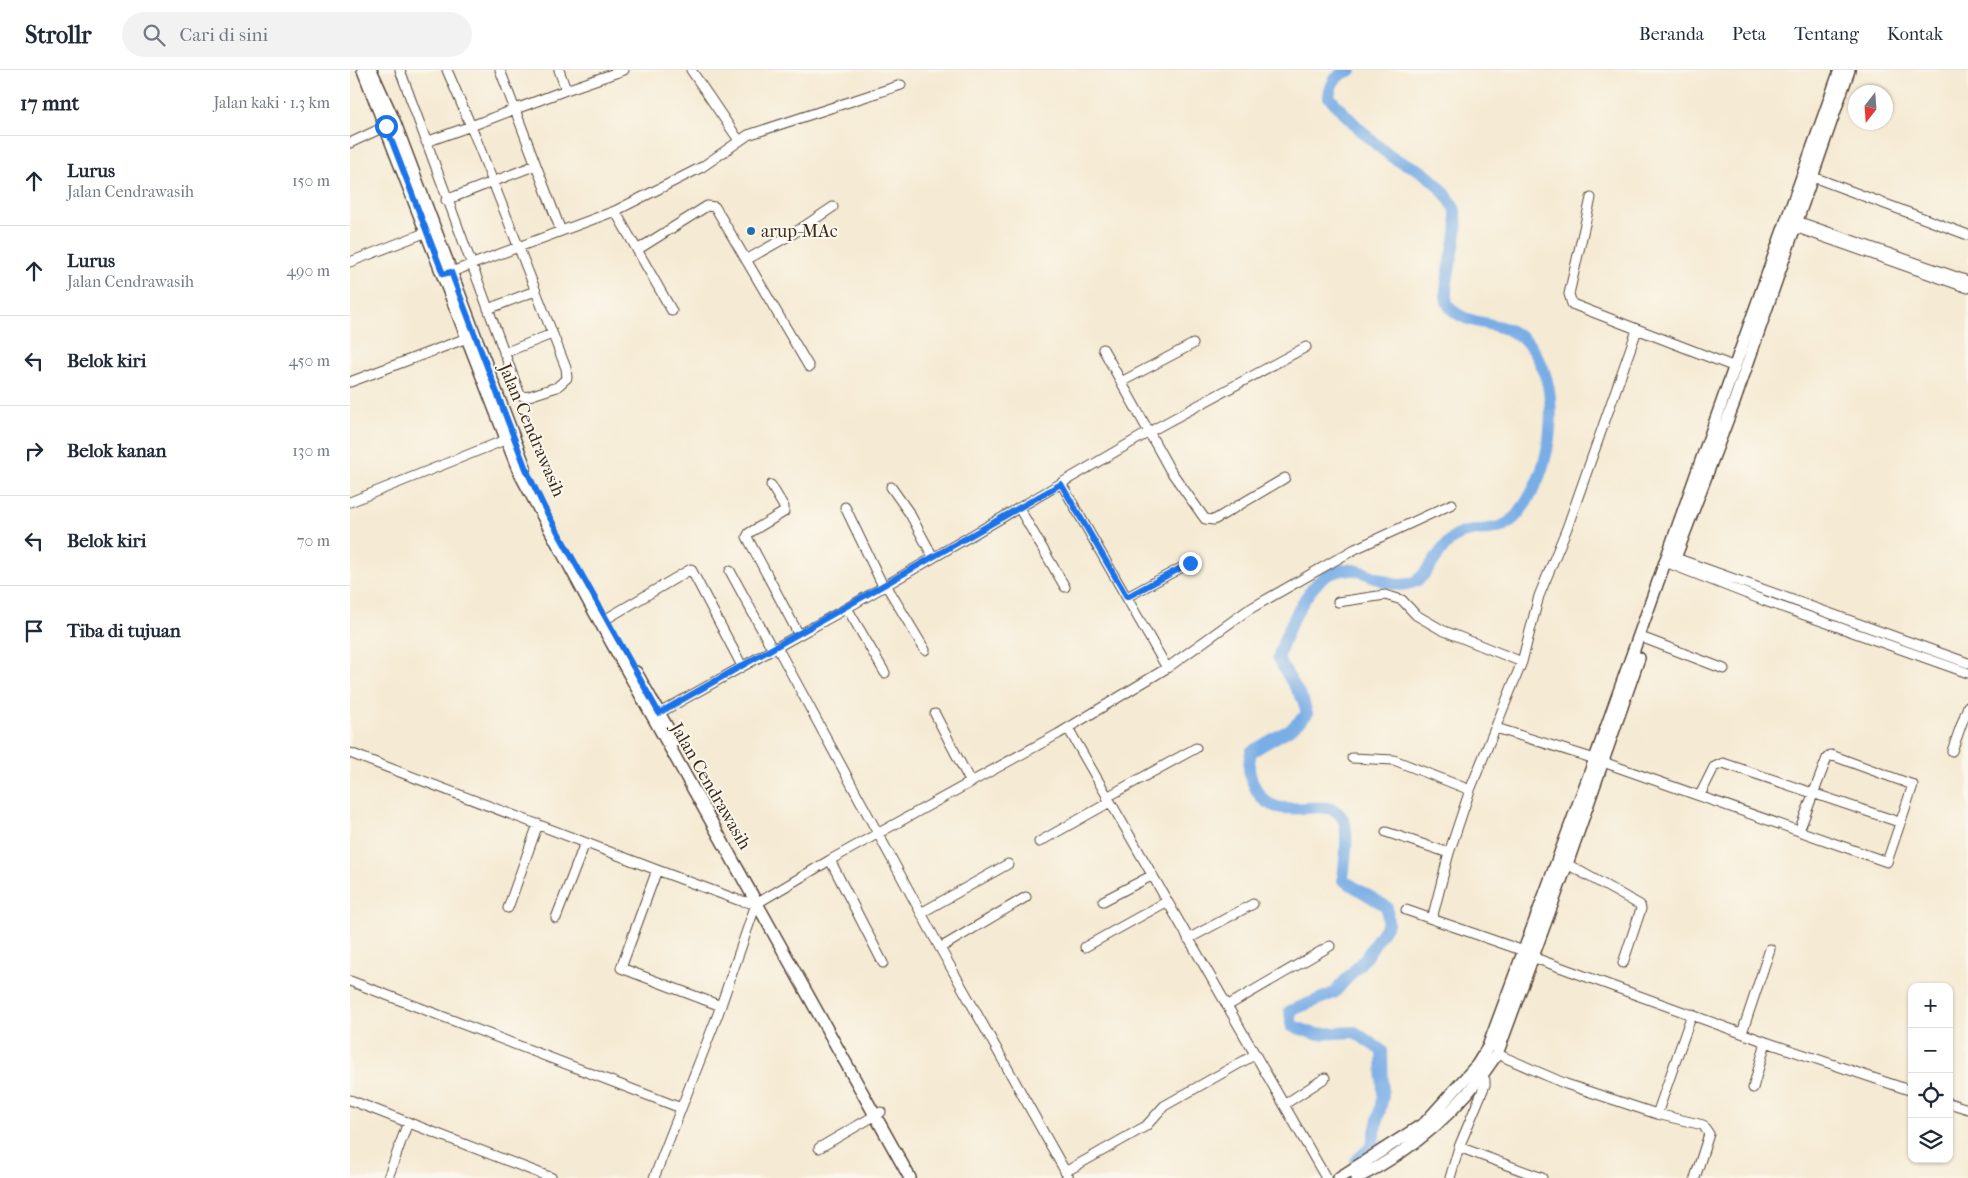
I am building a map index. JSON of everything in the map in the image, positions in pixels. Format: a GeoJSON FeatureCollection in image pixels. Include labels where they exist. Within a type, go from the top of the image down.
{"type":"FeatureCollection","features":[{"type":"Feature","properties":{"kind":"street","name":"Jalan Cendrawasih"},"geometry":{"type":"LineString","coordinates":[[363,70],[427,232],[447,273],[526,469],[656,715]]}},
{"type":"Feature","properties":{"kind":"street","name":"Jalan Cendrawasih"},"geometry":{"type":"LineString","coordinates":[[371,70],[395,123],[447,273],[467,338],[505,440],[543,518],[656,715],[878,1114],[918,1178]]}},
{"type":"Feature","properties":{"kind":"street"},"geometry":{"type":"LineString","coordinates":[[400,70],[470,265],[521,396],[526,397],[557,387],[564,382],[567,373],[517,248],[493,181],[447,70]]}},
{"type":"Feature","properties":{"kind":"street"},"geometry":{"type":"LineString","coordinates":[[500,70],[561,231]]}},
{"type":"Feature","properties":{"kind":"street"},"geometry":{"type":"LineString","coordinates":[[559,70],[566,90]]}},
{"type":"Feature","properties":{"kind":"street"},"geometry":{"type":"LineString","coordinates":[[426,142],[514,108],[624,70]]}},
{"type":"Feature","properties":{"kind":"street"},"geometry":{"type":"LineString","coordinates":[[691,70],[738,139]]}},
{"type":"Feature","properties":{"kind":"street"},"geometry":{"type":"LineString","coordinates":[[1393,1150],[1434,1129],[1482,1076],[1497,1054],[1528,954],[1670,560],[1735,367],[1792,222],[1813,177],[1840,70]]}},
{"type":"Feature","properties":{"kind":"street"},"geometry":{"type":"LineString","coordinates":[[1338,1178],[1364,1172],[1425,1123],[1482,1057],[1488,1047],[1567,864],[1599,760],[1646,640],[1670,560],[1735,400],[1834,98],[1849,70]]}},
{"type":"Feature","properties":{"kind":"street"},"geometry":{"type":"LineString","coordinates":[[447,273],[615,210],[702,167],[738,139],[901,85]]}},
{"type":"Feature","properties":{"kind":"street"},"geometry":{"type":"LineString","coordinates":[[350,142],[386,126]]}},
{"type":"Feature","properties":{"kind":"street"},"geometry":{"type":"LineString","coordinates":[[446,200],[536,164]]}},
{"type":"Feature","properties":{"kind":"street"},"geometry":{"type":"LineString","coordinates":[[1813,177],[1968,235]]}},
{"type":"Feature","properties":{"kind":"street"},"geometry":{"type":"LineString","coordinates":[[1591,198],[1570,286],[1569,300],[1572,304],[1735,367]]}},
{"type":"Feature","properties":{"kind":"street"},"geometry":{"type":"LineString","coordinates":[[637,250],[711,206],[718,210],[809,367]]}},
{"type":"Feature","properties":{"kind":"street"},"geometry":{"type":"LineString","coordinates":[[746,260],[794,233],[833,207]]}},
{"type":"Feature","properties":{"kind":"street"},"geometry":{"type":"LineString","coordinates":[[615,210],[672,311]]}},
{"type":"Feature","properties":{"kind":"street"},"geometry":{"type":"LineString","coordinates":[[1792,222],[1968,281]]}},
{"type":"Feature","properties":{"kind":"street"},"geometry":{"type":"LineString","coordinates":[[1792,222],[1968,288]]}},
{"type":"Feature","properties":{"kind":"street"},"geometry":{"type":"LineString","coordinates":[[350,262],[427,232]]}},
{"type":"Feature","properties":{"kind":"street"},"geometry":{"type":"LineString","coordinates":[[488,309],[535,290]]}},
{"type":"Feature","properties":{"kind":"street"},"geometry":{"type":"LineString","coordinates":[[1432,919],[1449,854],[1470,790],[1522,662],[1539,596],[1567,528],[1637,330]]}},
{"type":"Feature","properties":{"kind":"street"},"geometry":{"type":"LineString","coordinates":[[504,353],[552,334]]}},
{"type":"Feature","properties":{"kind":"street"},"geometry":{"type":"LineString","coordinates":[[350,382],[467,338]]}},
{"type":"Feature","properties":{"kind":"street"},"geometry":{"type":"LineString","coordinates":[[1121,382],[1193,344]]}},
{"type":"Feature","properties":{"kind":"street"},"geometry":{"type":"LineString","coordinates":[[656,715],[847,608],[1149,432],[1306,347]]}},
{"type":"Feature","properties":{"kind":"street"},"geometry":{"type":"LineString","coordinates":[[1103,349],[1170,470],[1207,521],[1214,520],[1285,478]]}},
{"type":"Feature","properties":{"kind":"street"},"geometry":{"type":"LineString","coordinates":[[350,502],[505,440]]}},
{"type":"Feature","properties":{"kind":"street"},"geometry":{"type":"LineString","coordinates":[[1061,484],[1167,668]]}},
{"type":"Feature","properties":{"kind":"street"},"geometry":{"type":"LineString","coordinates":[[771,485],[784,507],[784,512],[749,533],[747,537],[799,634]]}},
{"type":"Feature","properties":{"kind":"street"},"geometry":{"type":"LineString","coordinates":[[891,487],[910,514],[933,557]]}},
{"type":"Feature","properties":{"kind":"street"},"geometry":{"type":"LineString","coordinates":[[350,753],[738,900],[759,902],[830,860],[1068,728],[1167,668],[1248,610],[1355,549],[1452,504]]}},
{"type":"Feature","properties":{"kind":"street"},"geometry":{"type":"LineString","coordinates":[[845,507],[885,585],[925,650]]}},
{"type":"Feature","properties":{"kind":"street"},"geometry":{"type":"LineString","coordinates":[[1020,508],[1065,587]]}},
{"type":"Feature","properties":{"kind":"street"},"geometry":{"type":"LineString","coordinates":[[1670,560],[1968,663]]}},
{"type":"Feature","properties":{"kind":"street"},"geometry":{"type":"LineString","coordinates":[[1670,560],[1765,601],[1968,673]]}},
{"type":"Feature","properties":{"kind":"street"},"geometry":{"type":"LineString","coordinates":[[1127,597],[1190,563]]}},
{"type":"Feature","properties":{"kind":"street"},"geometry":{"type":"LineString","coordinates":[[606,619],[691,569],[742,666]]}},
{"type":"Feature","properties":{"kind":"street"},"geometry":{"type":"LineString","coordinates":[[730,572],[775,648],[1067,1175],[1146,1126],[1164,1106],[1256,1054]]}},
{"type":"Feature","properties":{"kind":"street"},"geometry":{"type":"LineString","coordinates":[[1338,602],[1385,595],[1392,596],[1402,600],[1416,615],[1442,630],[1522,662]]}},
{"type":"Feature","properties":{"kind":"street"},"geometry":{"type":"LineString","coordinates":[[847,608],[886,673]]}},
{"type":"Feature","properties":{"kind":"street"},"geometry":{"type":"LineString","coordinates":[[1646,640],[1724,669]]}},
{"type":"Feature","properties":{"kind":"street"},"geometry":{"type":"LineString","coordinates":[[1952,750],[1968,706]]}},
{"type":"Feature","properties":{"kind":"street"},"geometry":{"type":"LineString","coordinates":[[935,714],[971,783]]}},
{"type":"Feature","properties":{"kind":"street"},"geometry":{"type":"LineString","coordinates":[[1068,728],[1151,876],[1285,1104],[1326,1178]]}},
{"type":"Feature","properties":{"kind":"street"},"geometry":{"type":"LineString","coordinates":[[1496,728],[1599,760],[1887,862],[1913,784],[1834,755],[1827,758],[1799,830]]}},
{"type":"Feature","properties":{"kind":"street"},"geometry":{"type":"LineString","coordinates":[[1039,842],[1196,748]]}},
{"type":"Feature","properties":{"kind":"street"},"geometry":{"type":"LineString","coordinates":[[1352,758],[1394,760],[1470,790]]}},
{"type":"Feature","properties":{"kind":"street"},"geometry":{"type":"LineString","coordinates":[[1700,795],[1714,767],[1723,763],[1899,822]]}},
{"type":"Feature","properties":{"kind":"street"},"geometry":{"type":"LineString","coordinates":[[508,908],[538,824]]}},
{"type":"Feature","properties":{"kind":"street"},"geometry":{"type":"LineString","coordinates":[[1386,832],[1449,854]]}},
{"type":"Feature","properties":{"kind":"street"},"geometry":{"type":"LineString","coordinates":[[556,918],[585,842]]}},
{"type":"Feature","properties":{"kind":"street"},"geometry":{"type":"LineString","coordinates":[[830,860],[882,962]]}},
{"type":"Feature","properties":{"kind":"street"},"geometry":{"type":"LineString","coordinates":[[921,913],[1008,864]]}},
{"type":"Feature","properties":{"kind":"street"},"geometry":{"type":"LineString","coordinates":[[1567,864],[1640,905],[1641,909],[1623,963]]}},
{"type":"Feature","properties":{"kind":"street"},"geometry":{"type":"LineString","coordinates":[[657,870],[620,968],[721,1006]]}},
{"type":"Feature","properties":{"kind":"street"},"geometry":{"type":"LineString","coordinates":[[1103,901],[1151,876]]}},
{"type":"Feature","properties":{"kind":"street"},"geometry":{"type":"LineString","coordinates":[[940,948],[1026,897]]}},
{"type":"Feature","properties":{"kind":"street"},"geometry":{"type":"LineString","coordinates":[[654,1178],[759,902]]}},
{"type":"Feature","properties":{"kind":"street"},"geometry":{"type":"LineString","coordinates":[[1085,947],[1166,902]]}},
{"type":"Feature","properties":{"kind":"street"},"geometry":{"type":"LineString","coordinates":[[1188,938],[1253,904]]}},
{"type":"Feature","properties":{"kind":"street"},"geometry":{"type":"LineString","coordinates":[[1406,910],[1766,1042],[1908,1090]]}},
{"type":"Feature","properties":{"kind":"street"},"geometry":{"type":"LineString","coordinates":[[1227,1006],[1330,946]]}},
{"type":"Feature","properties":{"kind":"street"},"geometry":{"type":"LineString","coordinates":[[1742,1033],[1770,949]]}},
{"type":"Feature","properties":{"kind":"street"},"geometry":{"type":"LineString","coordinates":[[350,981],[681,1108]]}},
{"type":"Feature","properties":{"kind":"street"},"geometry":{"type":"LineString","coordinates":[[1657,1114],[1692,1014]]}},
{"type":"Feature","properties":{"kind":"street"},"geometry":{"type":"LineString","coordinates":[[1753,1088],[1766,1042]]}},
{"type":"Feature","properties":{"kind":"street"},"geometry":{"type":"LineString","coordinates":[[1497,1054],[1557,1080],[1657,1114],[1696,1123],[1707,1128],[1709,1134],[1696,1178]]}},
{"type":"Feature","properties":{"kind":"street"},"geometry":{"type":"LineString","coordinates":[[1450,1178],[1459,1147],[1485,1085],[1485,1080],[1482,1076]]}},
{"type":"Feature","properties":{"kind":"street"},"geometry":{"type":"LineString","coordinates":[[1285,1104],[1325,1078]]}},
{"type":"Feature","properties":{"kind":"street"},"geometry":{"type":"LineString","coordinates":[[350,1100],[552,1178]]}},
{"type":"Feature","properties":{"kind":"street"},"geometry":{"type":"LineString","coordinates":[[1953,1104],[1968,1109]]}},
{"type":"Feature","properties":{"kind":"street","name":"Jalan Cendrawasih"},"geometry":{"type":"LineString","coordinates":[[878,1114],[910,1178]]}},
{"type":"Feature","properties":{"kind":"street"},"geometry":{"type":"LineString","coordinates":[[819,1148],[878,1114]]}},
{"type":"Feature","properties":{"kind":"street"},"geometry":{"type":"LineString","coordinates":[[388,1178],[408,1122]]}},
{"type":"Feature","properties":{"kind":"street"},"geometry":{"type":"LineString","coordinates":[[1459,1147],[1542,1178]]}},
{"type":"Feature","properties":{"kind":"waterway"},"geometry":{"type":"LineString","coordinates":[[1351,70],[1335,79],[1329,97],[1380,148],[1395,159],[1419,170],[1429,177],[1443,191],[1454,208],[1456,232],[1446,287],[1446,298],[1449,306],[1457,314],[1467,319],[1501,327],[1513,332],[1524,340],[1534,351],[1543,368],[1551,408],[1550,429],[1542,469],[1525,504],[1511,521],[1496,528],[1470,531],[1458,535],[1445,546],[1425,574],[1414,582],[1403,585],[1393,584],[1363,572],[1341,570],[1328,575],[1312,590],[1297,612],[1278,659],[1303,700],[1307,714],[1292,728],[1251,752],[1249,765],[1251,777],[1263,799],[1274,806],[1287,809],[1313,807],[1336,811],[1343,819],[1346,832],[1343,880],[1387,907],[1388,923],[1366,957],[1334,993],[1290,1011],[1292,1026],[1316,1034],[1355,1032],[1382,1051],[1383,1096],[1372,1146],[1356,1161],[1360,1176]]}},
{"type":"Feature","properties":{"kind":"place","name":"arup-MAc"},"geometry":{"type":"Point","coordinates":[751,231]}},
{"type":"Feature","properties":{"kind":"route"},"geometry":{"type":"LineString","coordinates":[[386,126],[443,274],[451,272],[526,469],[545,509],[659,713],[847,608],[1061,484],[1127,597],[1190,563]]}}]}
